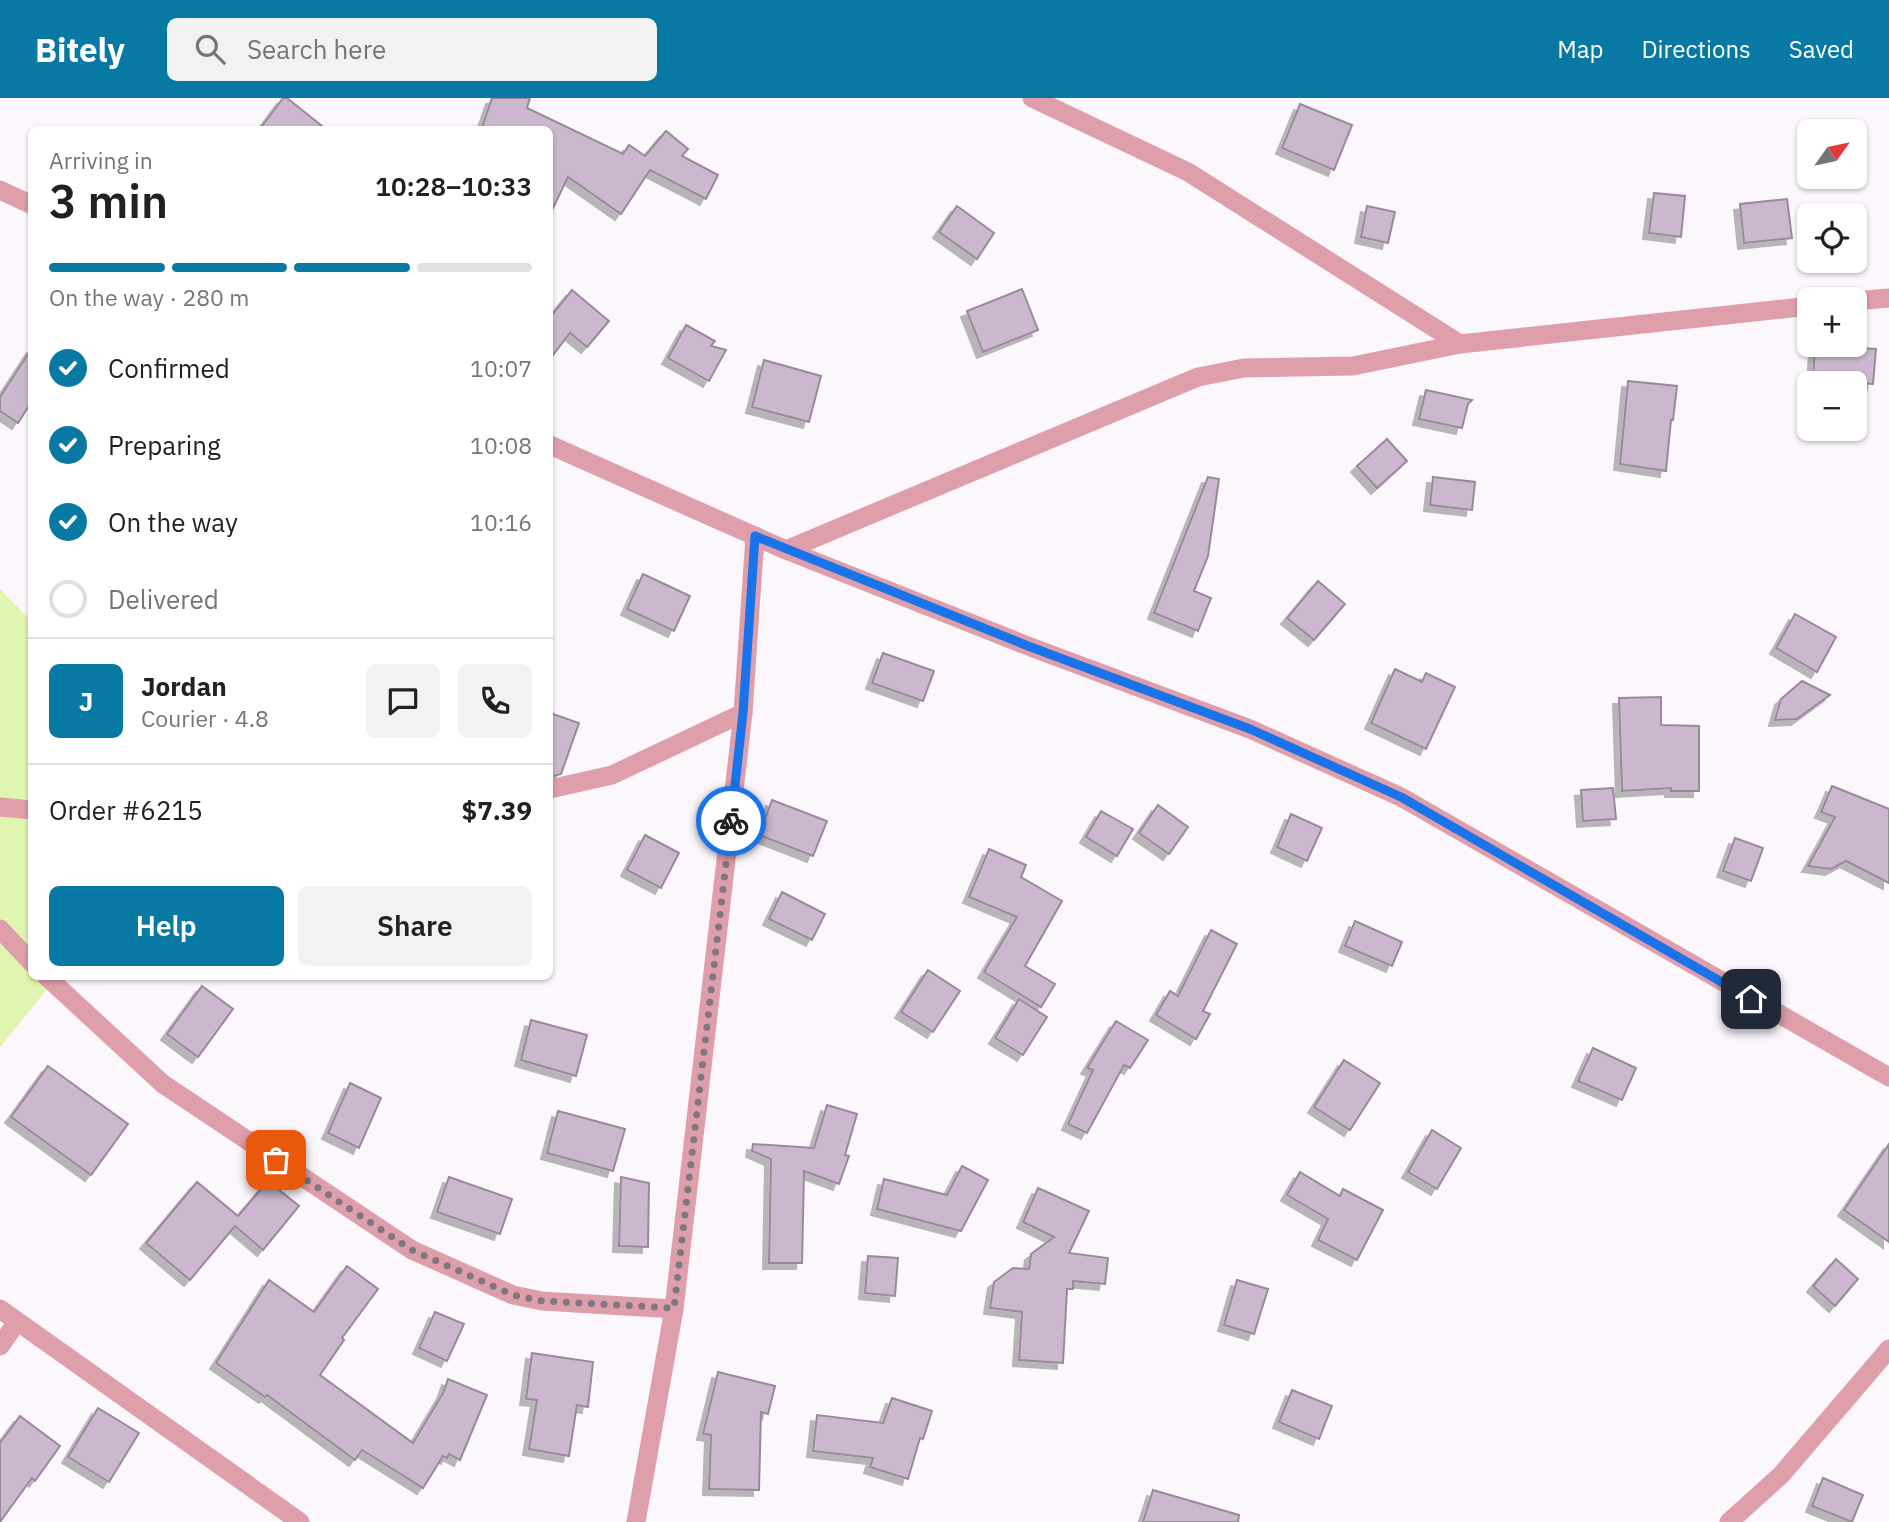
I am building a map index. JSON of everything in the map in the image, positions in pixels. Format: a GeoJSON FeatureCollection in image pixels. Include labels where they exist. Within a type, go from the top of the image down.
{"type":"FeatureCollection","features":[{"type":"Feature","properties":{"kind":"street"},"geometry":{"type":"LineString","coordinates":[[1032,98],[1188,172],[1460,344]]}},
{"type":"Feature","properties":{"kind":"street"},"geometry":{"type":"LineString","coordinates":[[0,190],[28,203]]}},
{"type":"Feature","properties":{"kind":"street"},"geometry":{"type":"LineString","coordinates":[[1867,300],[1889,298]]}},
{"type":"Feature","properties":{"kind":"street"},"geometry":{"type":"LineString","coordinates":[[786,550],[1198,377],[1244,368],[1353,366],[1460,344],[1797,307]]}},
{"type":"Feature","properties":{"kind":"street"},"geometry":{"type":"LineString","coordinates":[[553,446],[786,550],[1028,646],[1250,729],[1401,797],[1889,1077]]}},
{"type":"Feature","properties":{"kind":"street"},"geometry":{"type":"LineString","coordinates":[[636,1522],[674,1308],[743,713],[755,536]]}},
{"type":"Feature","properties":{"kind":"street"},"geometry":{"type":"LineString","coordinates":[[553,788],[612,775],[743,713]]}},
{"type":"Feature","properties":{"kind":"street"},"geometry":{"type":"LineString","coordinates":[[0,807],[28,810]]}},
{"type":"Feature","properties":{"kind":"street"},"geometry":{"type":"LineString","coordinates":[[0,929],[28,959]]}},
{"type":"Feature","properties":{"kind":"street"},"geometry":{"type":"LineString","coordinates":[[50,980],[163,1084],[412,1250],[513,1295],[532,1299],[674,1308]]}},
{"type":"Feature","properties":{"kind":"street"},"geometry":{"type":"LineString","coordinates":[[0,1309],[300,1522]]}},
{"type":"Feature","properties":{"kind":"street"},"geometry":{"type":"LineString","coordinates":[[0,1346],[17,1322]]}},
{"type":"Feature","properties":{"kind":"street"},"geometry":{"type":"LineString","coordinates":[[1729,1522],[1781,1475],[1889,1349]]}},
{"type":"Feature","properties":{"kind":"green space"},"geometry":{"type":"Polygon","coordinates":[[[0,589],[28,618],[28,980],[55,980],[0,1047],[0,589]]]}},
{"type":"Feature","properties":{"kind":"building"},"geometry":{"type":"Polygon","coordinates":[[[283,98],[287,98],[322,126],[262,126],[283,98]]]}},
{"type":"Feature","properties":{"kind":"building"},"geometry":{"type":"Polygon","coordinates":[[[492,98],[530,98],[527,108],[623,154],[629,145],[645,156],[666,131],[688,149],[682,156],[718,175],[706,199],[650,170],[621,214],[568,177],[553,208],[553,126],[482,126],[492,98]]]}},
{"type":"Feature","properties":{"kind":"building"},"geometry":{"type":"Polygon","coordinates":[[[1300,104],[1352,125],[1334,170],[1282,148],[1300,104]]]}},
{"type":"Feature","properties":{"kind":"building"},"geometry":{"type":"Polygon","coordinates":[[[1654,193],[1685,196],[1681,237],[1649,233],[1654,193]]]}},
{"type":"Feature","properties":{"kind":"building"},"geometry":{"type":"Polygon","coordinates":[[[1787,199],[1792,238],[1744,243],[1740,204],[1787,199]]]}},
{"type":"Feature","properties":{"kind":"building"},"geometry":{"type":"Polygon","coordinates":[[[957,206],[994,233],[977,259],[939,232],[957,206]]]}},
{"type":"Feature","properties":{"kind":"building"},"geometry":{"type":"Polygon","coordinates":[[[1367,206],[1395,212],[1388,243],[1361,237],[1367,206]]]}},
{"type":"Feature","properties":{"kind":"building"},"geometry":{"type":"Polygon","coordinates":[[[1022,289],[1038,330],[983,352],[967,311],[1022,289]]]}},
{"type":"Feature","properties":{"kind":"building"},"geometry":{"type":"Polygon","coordinates":[[[572,290],[609,321],[587,347],[570,333],[553,355],[553,313],[572,290]]]}},
{"type":"Feature","properties":{"kind":"building"},"geometry":{"type":"Polygon","coordinates":[[[686,325],[715,341],[711,346],[726,350],[709,381],[668,358],[686,325]]]}},
{"type":"Feature","properties":{"kind":"building"},"geometry":{"type":"Polygon","coordinates":[[[1867,348],[1876,349],[1873,384],[1867,384],[1867,371],[1814,371],[1814,357],[1867,357],[1867,348]]]}},
{"type":"Feature","properties":{"kind":"building"},"geometry":{"type":"Polygon","coordinates":[[[28,354],[28,407],[18,423],[0,411],[0,397],[28,354]]]}},
{"type":"Feature","properties":{"kind":"building"},"geometry":{"type":"Polygon","coordinates":[[[764,360],[821,376],[809,422],[752,407],[764,360]]]}},
{"type":"Feature","properties":{"kind":"building"},"geometry":{"type":"Polygon","coordinates":[[[1628,381],[1677,386],[1666,471],[1620,464],[1628,381]]]}},
{"type":"Feature","properties":{"kind":"building"},"geometry":{"type":"Polygon","coordinates":[[[1426,390],[1472,400],[1468,404],[1462,428],[1419,419],[1426,390]]]}},
{"type":"Feature","properties":{"kind":"building"},"geometry":{"type":"Polygon","coordinates":[[[1387,439],[1407,461],[1377,488],[1357,466],[1387,439]]]}},
{"type":"Feature","properties":{"kind":"building"},"geometry":{"type":"Polygon","coordinates":[[[1208,477],[1219,479],[1208,556],[1194,591],[1211,598],[1198,631],[1154,613],[1208,477]]]}},
{"type":"Feature","properties":{"kind":"building"},"geometry":{"type":"Polygon","coordinates":[[[1433,477],[1475,482],[1472,510],[1430,505],[1433,477]]]}},
{"type":"Feature","properties":{"kind":"building"},"geometry":{"type":"Polygon","coordinates":[[[643,574],[690,596],[674,631],[627,609],[643,574]]]}},
{"type":"Feature","properties":{"kind":"building"},"geometry":{"type":"Polygon","coordinates":[[[1318,581],[1345,604],[1314,640],[1287,618],[1318,581]]]}},
{"type":"Feature","properties":{"kind":"building"},"geometry":{"type":"Polygon","coordinates":[[[1795,614],[1836,637],[1817,672],[1776,648],[1795,614]]]}},
{"type":"Feature","properties":{"kind":"building"},"geometry":{"type":"Polygon","coordinates":[[[883,653],[934,671],[923,701],[872,683],[883,653]]]}},
{"type":"Feature","properties":{"kind":"building"},"geometry":{"type":"Polygon","coordinates":[[[1395,669],[1422,682],[1426,673],[1455,687],[1426,749],[1371,723],[1395,669]]]}},
{"type":"Feature","properties":{"kind":"building"},"geometry":{"type":"Polygon","coordinates":[[[1802,681],[1830,695],[1797,719],[1775,720],[1781,699],[1802,681]]]}},
{"type":"Feature","properties":{"kind":"building"},"geometry":{"type":"Polygon","coordinates":[[[1661,697],[1661,725],[1699,726],[1699,791],[1671,791],[1671,788],[1622,791],[1619,698],[1661,697]]]}},
{"type":"Feature","properties":{"kind":"building"},"geometry":{"type":"Polygon","coordinates":[[[553,714],[579,723],[561,774],[553,776],[553,714]]]}},
{"type":"Feature","properties":{"kind":"building"},"geometry":{"type":"Polygon","coordinates":[[[1832,786],[1889,809],[1889,883],[1846,861],[1831,869],[1808,866],[1835,817],[1821,812],[1832,786]]]}},
{"type":"Feature","properties":{"kind":"building"},"geometry":{"type":"Polygon","coordinates":[[[1613,788],[1616,819],[1583,821],[1581,790],[1613,788]]]}},
{"type":"Feature","properties":{"kind":"building"},"geometry":{"type":"Polygon","coordinates":[[[772,800],[827,821],[813,856],[759,835],[772,800]]]}},
{"type":"Feature","properties":{"kind":"building"},"geometry":{"type":"Polygon","coordinates":[[[1158,805],[1188,827],[1169,854],[1139,833],[1158,805]]]}},
{"type":"Feature","properties":{"kind":"building"},"geometry":{"type":"Polygon","coordinates":[[[1101,811],[1133,829],[1117,856],[1086,837],[1101,811]]]}},
{"type":"Feature","properties":{"kind":"building"},"geometry":{"type":"Polygon","coordinates":[[[1291,814],[1322,828],[1307,861],[1277,847],[1291,814]]]}},
{"type":"Feature","properties":{"kind":"building"},"geometry":{"type":"Polygon","coordinates":[[[645,835],[679,853],[661,888],[627,870],[645,835]]]}},
{"type":"Feature","properties":{"kind":"building"},"geometry":{"type":"Polygon","coordinates":[[[1735,838],[1763,848],[1751,881],[1723,871],[1735,838]]]}},
{"type":"Feature","properties":{"kind":"building"},"geometry":{"type":"Polygon","coordinates":[[[989,849],[1026,865],[1021,877],[1062,901],[1025,966],[1055,984],[1041,1007],[984,972],[1017,917],[969,897],[989,849]]]}},
{"type":"Feature","properties":{"kind":"building"},"geometry":{"type":"Polygon","coordinates":[[[782,892],[825,914],[812,940],[769,919],[782,892]]]}},
{"type":"Feature","properties":{"kind":"building"},"geometry":{"type":"Polygon","coordinates":[[[1355,921],[1402,942],[1392,966],[1345,946],[1355,921]]]}},
{"type":"Feature","properties":{"kind":"building"},"geometry":{"type":"Polygon","coordinates":[[[1211,930],[1237,944],[1203,1011],[1210,1014],[1196,1039],[1156,1015],[1170,991],[1178,996],[1211,930]]]}},
{"type":"Feature","properties":{"kind":"building"},"geometry":{"type":"Polygon","coordinates":[[[928,970],[960,991],[933,1032],[901,1012],[928,970]]]}},
{"type":"Feature","properties":{"kind":"building"},"geometry":{"type":"Polygon","coordinates":[[[202,986],[233,1009],[198,1057],[167,1034],[202,986]]]}},
{"type":"Feature","properties":{"kind":"building"},"geometry":{"type":"Polygon","coordinates":[[[1019,999],[1047,1017],[1023,1055],[995,1038],[1019,999]]]}},
{"type":"Feature","properties":{"kind":"building"},"geometry":{"type":"Polygon","coordinates":[[[531,1020],[587,1035],[576,1076],[521,1060],[531,1020]]]}},
{"type":"Feature","properties":{"kind":"building"},"geometry":{"type":"Polygon","coordinates":[[[1116,1021],[1148,1040],[1130,1068],[1124,1065],[1087,1133],[1068,1124],[1093,1070],[1087,1068],[1116,1021]]]}},
{"type":"Feature","properties":{"kind":"building"},"geometry":{"type":"Polygon","coordinates":[[[1593,1048],[1636,1068],[1622,1100],[1578,1081],[1593,1048]]]}},
{"type":"Feature","properties":{"kind":"building"},"geometry":{"type":"Polygon","coordinates":[[[1344,1060],[1380,1083],[1350,1130],[1314,1107],[1344,1060]]]}},
{"type":"Feature","properties":{"kind":"building"},"geometry":{"type":"Polygon","coordinates":[[[48,1066],[128,1124],[91,1175],[11,1117],[48,1066]]]}},
{"type":"Feature","properties":{"kind":"building"},"geometry":{"type":"Polygon","coordinates":[[[350,1083],[381,1098],[359,1148],[328,1133],[350,1083]]]}},
{"type":"Feature","properties":{"kind":"building"},"geometry":{"type":"Polygon","coordinates":[[[827,1105],[857,1114],[845,1155],[849,1156],[839,1184],[804,1171],[802,1263],[769,1263],[771,1159],[752,1151],[753,1144],[814,1148],[827,1105]]]}},
{"type":"Feature","properties":{"kind":"building"},"geometry":{"type":"Polygon","coordinates":[[[558,1111],[625,1129],[613,1171],[547,1153],[558,1111]]]}},
{"type":"Feature","properties":{"kind":"building"},"geometry":{"type":"Polygon","coordinates":[[[1432,1130],[1461,1148],[1437,1189],[1408,1172],[1432,1130]]]}},
{"type":"Feature","properties":{"kind":"building"},"geometry":{"type":"Polygon","coordinates":[[[1889,1144],[1889,1242],[1844,1210],[1889,1144]]]}},
{"type":"Feature","properties":{"kind":"building"},"geometry":{"type":"Polygon","coordinates":[[[962,1166],[988,1180],[961,1231],[877,1209],[884,1179],[947,1195],[962,1166]]]}},
{"type":"Feature","properties":{"kind":"building"},"geometry":{"type":"Polygon","coordinates":[[[1300,1172],[1340,1196],[1343,1189],[1383,1210],[1357,1260],[1318,1240],[1328,1219],[1287,1195],[1300,1172]]]}},
{"type":"Feature","properties":{"kind":"building"},"geometry":{"type":"Polygon","coordinates":[[[449,1177],[512,1199],[500,1234],[437,1212],[449,1177]]]}},
{"type":"Feature","properties":{"kind":"building"},"geometry":{"type":"Polygon","coordinates":[[[621,1177],[649,1183],[648,1247],[619,1246],[621,1177]]]}},
{"type":"Feature","properties":{"kind":"building"},"geometry":{"type":"Polygon","coordinates":[[[268,1181],[299,1206],[263,1250],[235,1226],[190,1280],[146,1243],[197,1182],[238,1216],[268,1181]]]}},
{"type":"Feature","properties":{"kind":"building"},"geometry":{"type":"Polygon","coordinates":[[[1038,1188],[1089,1211],[1069,1253],[1108,1258],[1105,1284],[1073,1281],[1073,1289],[1067,1289],[1063,1363],[1019,1360],[1022,1312],[990,1308],[994,1282],[1013,1268],[1029,1269],[1031,1254],[1054,1237],[1023,1222],[1038,1188]]]}},
{"type":"Feature","properties":{"kind":"building"},"geometry":{"type":"Polygon","coordinates":[[[868,1256],[898,1258],[895,1296],[865,1293],[868,1256]]]}},
{"type":"Feature","properties":{"kind":"building"},"geometry":{"type":"Polygon","coordinates":[[[1836,1259],[1858,1279],[1835,1306],[1813,1286],[1836,1259]]]}},
{"type":"Feature","properties":{"kind":"building"},"geometry":{"type":"Polygon","coordinates":[[[347,1266],[378,1289],[342,1338],[344,1340],[320,1375],[413,1443],[443,1393],[448,1379],[487,1395],[460,1460],[449,1454],[447,1458],[443,1456],[423,1488],[362,1450],[355,1460],[267,1395],[265,1397],[216,1363],[269,1280],[314,1312],[347,1266]]]}},
{"type":"Feature","properties":{"kind":"building"},"geometry":{"type":"Polygon","coordinates":[[[1237,1280],[1268,1289],[1254,1334],[1224,1325],[1237,1280]]]}},
{"type":"Feature","properties":{"kind":"building"},"geometry":{"type":"Polygon","coordinates":[[[435,1312],[464,1324],[447,1361],[419,1348],[435,1312]]]}},
{"type":"Feature","properties":{"kind":"building"},"geometry":{"type":"Polygon","coordinates":[[[532,1353],[593,1362],[588,1407],[577,1405],[569,1456],[529,1449],[537,1400],[526,1399],[532,1353]]]}},
{"type":"Feature","properties":{"kind":"building"},"geometry":{"type":"Polygon","coordinates":[[[718,1372],[775,1386],[768,1414],[761,1412],[759,1490],[709,1489],[711,1435],[703,1434],[718,1372]]]}},
{"type":"Feature","properties":{"kind":"building"},"geometry":{"type":"Polygon","coordinates":[[[1292,1390],[1332,1406],[1319,1439],[1279,1422],[1292,1390]]]}},
{"type":"Feature","properties":{"kind":"building"},"geometry":{"type":"Polygon","coordinates":[[[892,1398],[932,1411],[923,1439],[920,1438],[908,1479],[870,1467],[873,1458],[813,1451],[817,1415],[883,1423],[892,1398]]]}},
{"type":"Feature","properties":{"kind":"building"},"geometry":{"type":"Polygon","coordinates":[[[98,1408],[139,1433],[109,1482],[68,1457],[98,1408]]]}},
{"type":"Feature","properties":{"kind":"building"},"geometry":{"type":"Polygon","coordinates":[[[20,1416],[60,1446],[35,1481],[32,1478],[0,1522],[0,1443],[20,1416]]]}},
{"type":"Feature","properties":{"kind":"building"},"geometry":{"type":"Polygon","coordinates":[[[1823,1478],[1863,1495],[1852,1522],[1812,1506],[1823,1478]]]}},
{"type":"Feature","properties":{"kind":"building"},"geometry":{"type":"Polygon","coordinates":[[[1153,1490],[1239,1515],[1238,1522],[1143,1522],[1153,1490]]]}},
{"type":"Feature","properties":{"kind":"way so far"},"geometry":{"type":"LineString","coordinates":[[276,1160],[412,1250],[513,1295],[542,1301],[674,1308],[731,821]]}},
{"type":"Feature","properties":{"kind":"route"},"geometry":{"type":"LineString","coordinates":[[731,821],[743,713],[755,536],[1028,646],[1250,729],[1401,797],[1751,999]]}}]}
